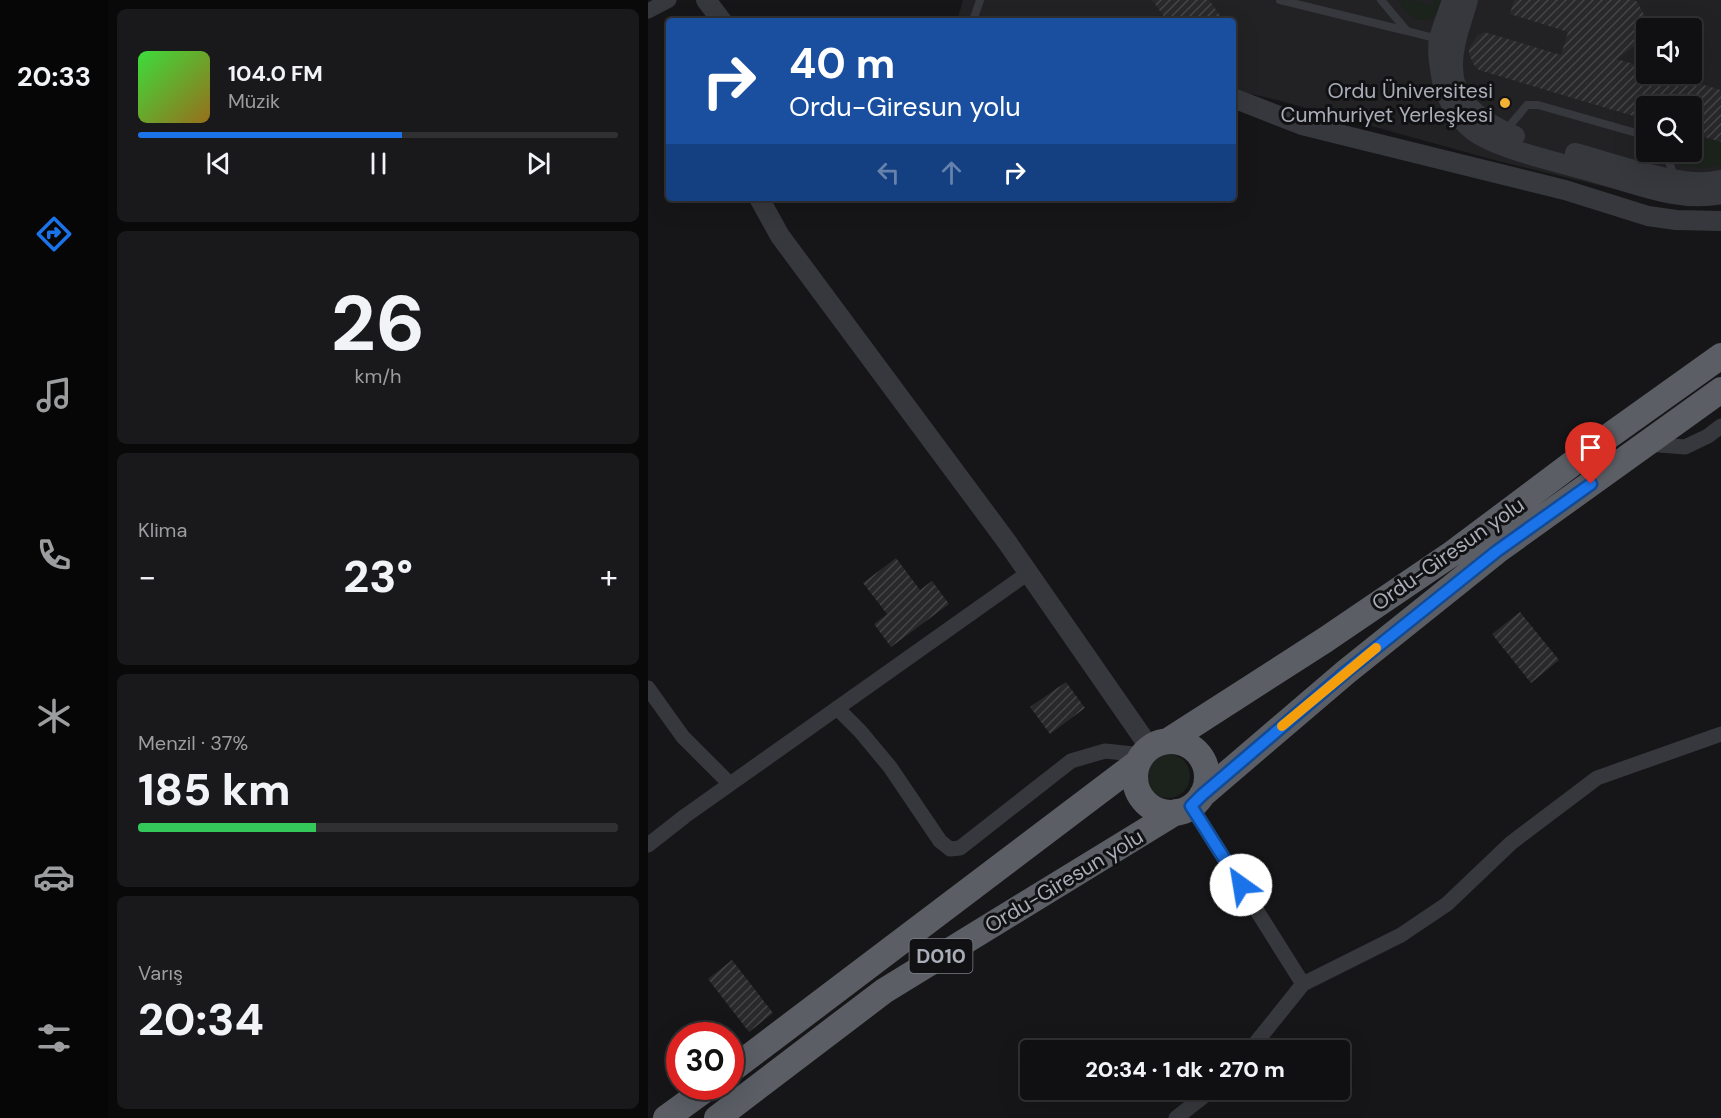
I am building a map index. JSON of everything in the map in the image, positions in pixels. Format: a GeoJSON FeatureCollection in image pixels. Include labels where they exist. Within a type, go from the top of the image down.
{"type":"FeatureCollection","features":[{"type":"Feature","properties":{"kind":"highway","name":"Ordu-Giresun yolu"},"geometry":{"type":"LineString","coordinates":[[744,1060],[1149,752],[1325,640],[1453,553],[1721,356]]}},
{"type":"Feature","properties":{"kind":"highway","name":"Ordu-Giresun yolu"},"geometry":{"type":"LineString","coordinates":[[717,1118],[884,991],[1190,804],[1346,672],[1488,558],[1721,390]]}},
{"type":"Feature","properties":{"kind":"highway"},"geometry":{"type":"LineString","coordinates":[[1179,742],[1189,746],[1197,753],[1203,762],[1206,784],[1190,804],[1164,812],[1152,808],[1142,799],[1136,788],[1135,775],[1149,752],[1179,742]]}},
{"type":"Feature","properties":{"kind":"highway"},"geometry":{"type":"LineString","coordinates":[[666,1118],[691,1100]]}},
{"type":"Feature","properties":{"kind":"street"},"geometry":{"type":"LineString","coordinates":[[648,11],[669,0]]}},
{"type":"Feature","properties":{"kind":"street"},"geometry":{"type":"LineString","coordinates":[[1452,0],[1439,39],[1439,65],[1448,99],[1470,128],[1483,137],[1532,155],[1659,190],[1689,196],[1721,194]]}},
{"type":"Feature","properties":{"kind":"street"},"geometry":{"type":"LineString","coordinates":[[1468,0],[1455,47],[1453,69],[1456,84],[1471,111],[1496,128],[1520,138],[1678,181],[1710,183],[1721,180]]}},
{"type":"Feature","properties":{"kind":"street"},"geometry":{"type":"LineString","coordinates":[[706,8],[718,18]]}},
{"type":"Feature","properties":{"kind":"street"},"geometry":{"type":"LineString","coordinates":[[1236,99],[1302,125],[1565,190],[1648,216],[1676,220],[1721,221]]}},
{"type":"Feature","properties":{"kind":"street"},"geometry":{"type":"LineString","coordinates":[[761,201],[780,236],[1028,573],[1149,752]]}},
{"type":"Feature","properties":{"kind":"street"},"geometry":{"type":"LineString","coordinates":[[1647,444],[1685,447],[1708,436],[1721,426]]}},
{"type":"Feature","properties":{"kind":"street"},"geometry":{"type":"LineString","coordinates":[[648,845],[730,784],[1028,573]]}},
{"type":"Feature","properties":{"kind":"street"},"geometry":{"type":"LineString","coordinates":[[648,688],[683,737],[730,784]]}},
{"type":"Feature","properties":{"kind":"street"},"geometry":{"type":"LineString","coordinates":[[837,708],[890,767],[940,841],[950,849],[960,848],[1071,761],[1105,751],[1149,752]]}},
{"type":"Feature","properties":{"kind":"street"},"geometry":{"type":"LineString","coordinates":[[1258,1040],[1303,984],[1401,935],[1447,904],[1511,843],[1597,778],[1721,734]]}},
{"type":"Feature","properties":{"kind":"street"},"geometry":{"type":"LineString","coordinates":[[1190,804],[1303,984]]}},
{"type":"Feature","properties":{"kind":"street"},"geometry":{"type":"LineString","coordinates":[[1176,1118],[1199,1100]]}},
{"type":"Feature","properties":{"kind":"lane"},"geometry":{"type":"LineString","coordinates":[[974,18],[980,0]]}},
{"type":"Feature","properties":{"kind":"lane"},"geometry":{"type":"LineString","coordinates":[[1280,0],[1439,39]]}},
{"type":"Feature","properties":{"kind":"lane"},"geometry":{"type":"LineString","coordinates":[[1381,0],[1407,31]]}},
{"type":"Feature","properties":{"kind":"lane"},"geometry":{"type":"LineString","coordinates":[[1504,132],[1527,105],[1538,105],[1636,133]]}},
{"type":"Feature","properties":{"kind":"lane"},"geometry":{"type":"LineString","coordinates":[[1669,162],[1678,181]]}},
{"type":"Feature","properties":{"kind":"shaded area","name":"Ordu Üniversitesi Cumhuriyet Yerleşkesi"},"geometry":{"type":"Polygon","coordinates":[[[963,0],[1721,0],[1721,205],[1704,206],[1655,199],[1498,161],[1236,91],[1236,18],[958,18],[963,0]]]}},
{"type":"Feature","properties":{"kind":"shaded area"},"geometry":{"type":"Polygon","coordinates":[[[1398,0],[1412,0],[1433,5],[1435,0],[1446,0],[1438,15],[1420,20],[1410,15],[1398,0]]]}},
{"type":"Feature","properties":{"kind":"shaded area"},"geometry":{"type":"Polygon","coordinates":[[[1702,138],[1721,141],[1721,165],[1704,168],[1678,166],[1679,162],[1702,162],[1702,138]]]}},
{"type":"Feature","properties":{"kind":"shaded area"},"geometry":{"type":"Polygon","coordinates":[[[1168,754],[1183,761],[1190,776],[1183,791],[1168,798],[1153,791],[1146,776],[1153,761],[1168,754]]]}},
{"type":"Feature","properties":{"kind":"building"},"geometry":{"type":"Polygon","coordinates":[[[1152,0],[1209,0],[1222,18],[1165,18],[1152,0]]]}},
{"type":"Feature","properties":{"kind":"building"},"geometry":{"type":"Polygon","coordinates":[[[1514,0],[1634,0],[1646,18],[1636,18],[1636,45],[1617,59],[1636,65],[1636,84],[1700,84],[1721,90],[1721,142],[1702,136],[1702,96],[1636,96],[1636,117],[1479,70],[1474,65],[1469,49],[1477,36],[1484,32],[1561,55],[1568,32],[1510,14],[1514,0]]]}},
{"type":"Feature","properties":{"kind":"building"},"geometry":{"type":"Polygon","coordinates":[[[896,558],[920,590],[932,581],[949,604],[891,647],[874,624],[887,614],[863,583],[896,558]]]}},
{"type":"Feature","properties":{"kind":"building"},"geometry":{"type":"Polygon","coordinates":[[[1520,612],[1559,660],[1531,683],[1492,634],[1520,612]]]}},
{"type":"Feature","properties":{"kind":"building"},"geometry":{"type":"Polygon","coordinates":[[[1066,682],[1085,708],[1050,734],[1030,707],[1066,682]]]}},
{"type":"Feature","properties":{"kind":"building"},"geometry":{"type":"Polygon","coordinates":[[[732,960],[773,1013],[749,1032],[744,1022],[741,1022],[708,979],[732,960]]]}},
{"type":"Feature","properties":{"kind":"slow traffic"},"geometry":{"type":"LineString","coordinates":[[1282,726],[1376,648]]}},
{"type":"Feature","properties":{"kind":"place","name":"Ordu Üniversitesi Cumhuriyet Yerleşkesi"},"geometry":{"type":"Point","coordinates":[1505,103]}},
{"type":"Feature","properties":{"kind":"route"},"geometry":{"type":"LineString","coordinates":[[1241,885],[1191,806],[1346,672],[1497,551],[1591,484]]}}]}
